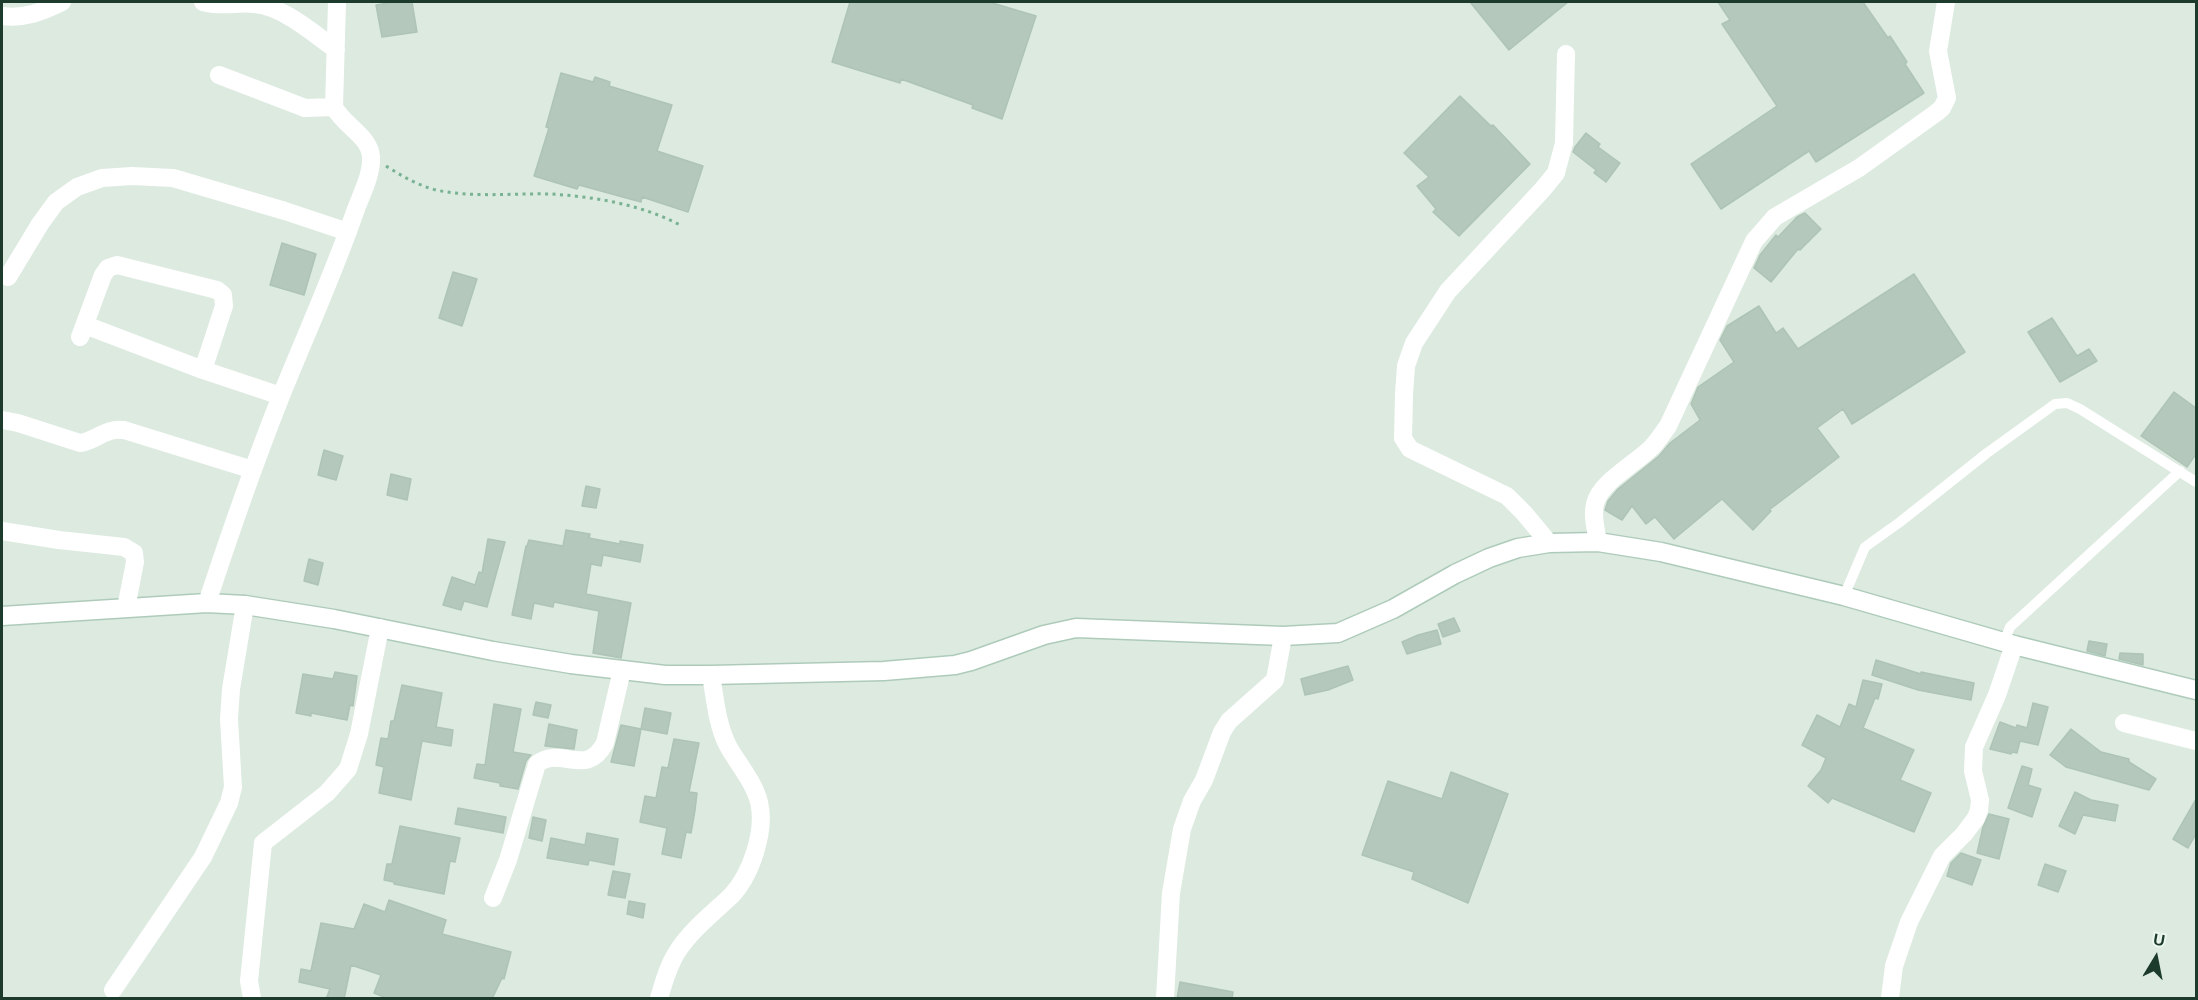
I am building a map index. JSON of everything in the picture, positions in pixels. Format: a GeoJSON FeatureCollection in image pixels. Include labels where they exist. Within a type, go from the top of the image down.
{"type":"FeatureCollection","features":[{"type":"Feature","properties":{"kind":"street"},"geometry":{"type":"LineString","coordinates":[[2,16],[28,16],[45,11],[62,2]]}},
{"type":"Feature","properties":{"kind":"street"},"geometry":{"type":"LineString","coordinates":[[203,2],[259,4],[298,22],[336,50]]}},
{"type":"Feature","properties":{"kind":"street"},"geometry":{"type":"LineString","coordinates":[[207,603],[253,470],[348,232],[369,172],[371,156],[368,145],[343,120],[334,107],[337,2]]}},
{"type":"Feature","properties":{"kind":"street"},"geometry":{"type":"LineString","coordinates":[[1598,542],[1593,516],[1599,494],[1607,484],[1650,448],[1668,426],[1754,242],[1775,217],[1858,168],[1936,113],[1945,103],[1947,91],[1938,51],[1946,2]]}},
{"type":"Feature","properties":{"kind":"street"},"geometry":{"type":"LineString","coordinates":[[1549,543],[1507,496],[1410,449],[1403,438],[1404,394],[1409,353],[1448,291],[1556,173],[1564,143],[1566,54]]}},
{"type":"Feature","properties":{"kind":"street"},"geometry":{"type":"LineString","coordinates":[[219,75],[305,108],[334,107]]}},
{"type":"Feature","properties":{"kind":"street"},"geometry":{"type":"LineString","coordinates":[[8,277],[56,202],[77,187],[102,178],[132,176],[173,178],[348,232]]}},
{"type":"Feature","properties":{"kind":"street"},"geometry":{"type":"LineString","coordinates":[[202,370],[224,306],[223,295],[217,290],[117,265],[108,268],[103,275],[83,331],[281,396]]}},
{"type":"Feature","properties":{"kind":"street"},"geometry":{"type":"LineString","coordinates":[[2,420],[80,443],[88,442],[108,430],[124,430],[253,470]]}},
{"type":"Feature","properties":{"kind":"street"},"geometry":{"type":"LineString","coordinates":[[2,531],[124,547],[134,554],[135,562],[126,608]]}},
{"type":"Feature","properties":{"kind":"street"},"geometry":{"type":"LineString","coordinates":[[2,616],[207,603],[243,621],[286,610],[493,651],[665,675],[884,671],[955,665],[1044,634],[1077,628],[1283,636],[1325,635],[1349,630],[1393,609],[1472,565],[1518,548],[1549,543],[1598,542],[1661,552],[1844,596],[2009,644],[2196,690]]}},
{"type":"Feature","properties":{"kind":"street"},"geometry":{"type":"LineString","coordinates":[[113,990],[203,856],[229,803],[233,787],[229,719],[231,689],[243,621]]}},
{"type":"Feature","properties":{"kind":"street"},"geometry":{"type":"LineString","coordinates":[[252,999],[249,981],[263,843],[327,793],[348,769],[359,734],[380,627]]}},
{"type":"Feature","properties":{"kind":"street"},"geometry":{"type":"LineString","coordinates":[[1165,999],[1171,893],[1182,829],[1222,732],[1229,721],[1275,680],[1283,636]]}},
{"type":"Feature","properties":{"kind":"street"},"geometry":{"type":"LineString","coordinates":[[1890,999],[1894,966],[1909,922],[1941,856],[1964,834],[1979,810],[1980,800],[1973,771],[1974,747],[1994,702],[2009,644]]}},
{"type":"Feature","properties":{"kind":"street"},"geometry":{"type":"LineString","coordinates":[[493,898],[508,860],[537,764],[554,758],[582,762],[600,753],[605,743],[622,670]]}},
{"type":"Feature","properties":{"kind":"street"},"geometry":{"type":"LineString","coordinates":[[659,999],[668,968],[677,952],[689,936],[732,894],[740,882],[754,858],[760,827],[759,801],[723,733],[711,675]]}},
{"type":"Feature","properties":{"kind":"street"},"geometry":{"type":"LineString","coordinates":[[2124,723],[2196,741]]}},
{"type":"Feature","properties":{"kind":"lane"},"geometry":{"type":"LineString","coordinates":[[1844,596],[1865,547],[2055,404],[2067,403],[2080,409],[2196,482]]}},
{"type":"Feature","properties":{"kind":"lane"},"geometry":{"type":"LineString","coordinates":[[2009,644],[2010,627],[2180,471]]}},
{"type":"Feature","properties":{"kind":"path"},"geometry":{"type":"LineString","coordinates":[[371,156],[406,178],[435,190],[465,194],[550,194],[585,197],[642,209],[664,216],[680,225]]}},
{"type":"Feature","properties":{"kind":"building"},"geometry":{"type":"Polygon","coordinates":[[[412,2],[417,32],[382,37],[376,5],[412,2]]]}},
{"type":"Feature","properties":{"kind":"building"},"geometry":{"type":"Polygon","coordinates":[[[850,2],[989,2],[1036,16],[1002,119],[972,108],[973,105],[901,79],[900,83],[832,62],[850,2]]]}},
{"type":"Feature","properties":{"kind":"building"},"geometry":{"type":"Polygon","coordinates":[[[1470,2],[1568,2],[1509,50],[1470,2]]]}},
{"type":"Feature","properties":{"kind":"building"},"geometry":{"type":"Polygon","coordinates":[[[1718,2],[1863,2],[1888,38],[1890,36],[1924,93],[1816,162],[1809,151],[1721,209],[1691,164],[1777,106],[1722,24],[1730,20],[1718,2]]]}},
{"type":"Feature","properties":{"kind":"building"},"geometry":{"type":"Polygon","coordinates":[[[561,73],[593,82],[595,77],[610,82],[609,86],[672,105],[657,151],[703,166],[688,212],[642,197],[641,202],[579,185],[577,189],[534,176],[549,128],[546,127],[561,73]]]}},
{"type":"Feature","properties":{"kind":"building"},"geometry":{"type":"Polygon","coordinates":[[[1460,96],[1491,126],[1493,125],[1530,164],[1459,236],[1433,212],[1436,209],[1417,186],[1429,177],[1404,153],[1460,96]]]}},
{"type":"Feature","properties":{"kind":"building"},"geometry":{"type":"Polygon","coordinates":[[[1586,133],[1600,144],[1598,147],[1620,163],[1606,182],[1594,173],[1596,170],[1573,152],[1586,133]]]}},
{"type":"Feature","properties":{"kind":"building"},"geometry":{"type":"Polygon","coordinates":[[[1805,213],[1821,229],[1800,250],[1798,249],[1771,282],[1754,268],[1760,255],[1776,235],[1778,237],[1797,217],[1805,213]]]}},
{"type":"Feature","properties":{"kind":"building"},"geometry":{"type":"Polygon","coordinates":[[[282,243],[316,254],[304,295],[270,285],[282,243]]]}},
{"type":"Feature","properties":{"kind":"building"},"geometry":{"type":"Polygon","coordinates":[[[453,272],[477,279],[462,326],[439,318],[453,272]]]}},
{"type":"Feature","properties":{"kind":"building"},"geometry":{"type":"Polygon","coordinates":[[[1914,274],[1965,352],[1852,424],[1843,409],[1817,428],[1839,457],[1769,510],[1771,511],[1753,530],[1722,499],[1674,539],[1655,517],[1646,524],[1632,506],[1622,520],[1605,510],[1608,501],[1618,489],[1700,420],[1691,404],[1698,387],[1734,362],[1720,340],[1727,326],[1759,306],[1776,333],[1783,328],[1798,349],[1914,274]]]}},
{"type":"Feature","properties":{"kind":"building"},"geometry":{"type":"Polygon","coordinates":[[[2052,318],[2077,356],[2089,349],[2097,361],[2060,382],[2028,332],[2052,318]]]}},
{"type":"Feature","properties":{"kind":"building"},"geometry":{"type":"Polygon","coordinates":[[[2174,392],[2196,408],[2196,454],[2187,467],[2141,436],[2174,392]]]}},
{"type":"Feature","properties":{"kind":"building"},"geometry":{"type":"Polygon","coordinates":[[[324,450],[343,456],[336,480],[318,475],[324,450]]]}},
{"type":"Feature","properties":{"kind":"building"},"geometry":{"type":"Polygon","coordinates":[[[391,474],[411,479],[407,500],[387,495],[391,474]]]}},
{"type":"Feature","properties":{"kind":"building"},"geometry":{"type":"Polygon","coordinates":[[[586,486],[600,489],[596,508],[582,506],[586,486]]]}},
{"type":"Feature","properties":{"kind":"building"},"geometry":{"type":"Polygon","coordinates":[[[566,530],[590,534],[589,538],[620,544],[620,541],[643,545],[640,562],[603,555],[601,566],[591,564],[586,594],[631,603],[621,658],[593,653],[599,611],[554,602],[553,607],[534,603],[531,619],[512,615],[529,540],[563,546],[566,530]]]}},
{"type":"Feature","properties":{"kind":"building"},"geometry":{"type":"Polygon","coordinates":[[[488,539],[505,542],[487,607],[464,601],[461,610],[443,605],[452,577],[475,585],[479,572],[482,573],[488,539]]]}},
{"type":"Feature","properties":{"kind":"building"},"geometry":{"type":"Polygon","coordinates":[[[309,559],[323,563],[318,585],[304,581],[309,559]]]}},
{"type":"Feature","properties":{"kind":"building"},"geometry":{"type":"Polygon","coordinates":[[[1454,618],[1460,631],[1443,637],[1438,624],[1454,618]]]}},
{"type":"Feature","properties":{"kind":"building"},"geometry":{"type":"Polygon","coordinates":[[[1437,630],[1441,644],[1407,654],[1402,642],[1437,630]]]}},
{"type":"Feature","properties":{"kind":"building"},"geometry":{"type":"Polygon","coordinates":[[[2089,641],[2107,644],[2105,656],[2087,651],[2089,641]]]}},
{"type":"Feature","properties":{"kind":"building"},"geometry":{"type":"Polygon","coordinates":[[[2120,653],[2143,654],[2143,665],[2119,659],[2120,653]]]}},
{"type":"Feature","properties":{"kind":"building"},"geometry":{"type":"Polygon","coordinates":[[[1876,660],[1921,674],[1921,672],[1974,683],[1971,700],[1918,690],[1872,675],[1876,660]]]}},
{"type":"Feature","properties":{"kind":"building"},"geometry":{"type":"Polygon","coordinates":[[[1348,666],[1353,680],[1328,690],[1305,695],[1301,679],[1348,666]]]}},
{"type":"Feature","properties":{"kind":"building"},"geometry":{"type":"Polygon","coordinates":[[[335,672],[357,676],[353,706],[350,705],[347,720],[311,713],[311,716],[296,713],[303,674],[333,679],[335,672]]]}},
{"type":"Feature","properties":{"kind":"building"},"geometry":{"type":"Polygon","coordinates":[[[1863,680],[1882,684],[1878,699],[1875,698],[1863,728],[1914,750],[1900,780],[1931,793],[1914,832],[1832,798],[1828,803],[1808,786],[1821,770],[1826,758],[1802,745],[1817,715],[1840,727],[1849,704],[1856,707],[1863,680]]]}},
{"type":"Feature","properties":{"kind":"building"},"geometry":{"type":"Polygon","coordinates":[[[402,685],[442,693],[436,727],[453,730],[451,746],[422,741],[411,800],[379,793],[384,767],[376,765],[381,738],[388,739],[402,685]]]}},
{"type":"Feature","properties":{"kind":"building"},"geometry":{"type":"Polygon","coordinates":[[[536,702],[551,705],[548,718],[533,715],[536,702]]]}},
{"type":"Feature","properties":{"kind":"building"},"geometry":{"type":"Polygon","coordinates":[[[2033,703],[2048,707],[2038,745],[2020,741],[2017,753],[2012,752],[2011,754],[1990,749],[2000,722],[2016,728],[2017,725],[2027,728],[2033,703]]]}},
{"type":"Feature","properties":{"kind":"building"},"geometry":{"type":"Polygon","coordinates":[[[494,704],[521,709],[513,752],[531,755],[526,761],[518,789],[474,778],[477,764],[485,765],[494,704]]]}},
{"type":"Feature","properties":{"kind":"building"},"geometry":{"type":"Polygon","coordinates":[[[645,708],[671,713],[667,734],[641,729],[645,708]]]}},
{"type":"Feature","properties":{"kind":"building"},"geometry":{"type":"Polygon","coordinates":[[[549,724],[577,730],[574,749],[545,746],[549,724]]]}},
{"type":"Feature","properties":{"kind":"building"},"geometry":{"type":"Polygon","coordinates":[[[621,725],[641,729],[634,766],[611,762],[621,725]]]}},
{"type":"Feature","properties":{"kind":"building"},"geometry":{"type":"Polygon","coordinates":[[[2071,729],[2101,752],[2129,759],[2129,762],[2156,779],[2149,790],[2066,767],[2050,755],[2071,729]]]}},
{"type":"Feature","properties":{"kind":"building"},"geometry":{"type":"Polygon","coordinates":[[[674,739],[699,743],[689,792],[697,793],[695,810],[691,833],[686,832],[681,858],[662,854],[667,828],[640,822],[645,796],[656,798],[662,767],[668,768],[674,739]]]}},
{"type":"Feature","properties":{"kind":"building"},"geometry":{"type":"Polygon","coordinates":[[[2022,766],[2032,769],[2028,785],[2041,789],[2032,817],[2008,808],[2022,766]]]}},
{"type":"Feature","properties":{"kind":"building"},"geometry":{"type":"Polygon","coordinates":[[[1451,772],[1508,794],[1468,903],[1412,879],[1414,872],[1362,855],[1388,781],[1442,799],[1451,772]]]}},
{"type":"Feature","properties":{"kind":"building"},"geometry":{"type":"Polygon","coordinates":[[[2075,792],[2091,800],[2118,805],[2115,821],[2083,815],[2075,834],[2059,826],[2075,792]]]}},
{"type":"Feature","properties":{"kind":"building"},"geometry":{"type":"Polygon","coordinates":[[[2196,799],[2196,834],[2188,848],[2173,839],[2196,799]]]}},
{"type":"Feature","properties":{"kind":"building"},"geometry":{"type":"Polygon","coordinates":[[[458,808],[506,817],[503,833],[455,824],[458,808]]]}},
{"type":"Feature","properties":{"kind":"building"},"geometry":{"type":"Polygon","coordinates":[[[1989,814],[2009,819],[1999,859],[1977,853],[1983,827],[1989,814]]]}},
{"type":"Feature","properties":{"kind":"building"},"geometry":{"type":"Polygon","coordinates":[[[533,817],[546,820],[542,841],[529,838],[533,817]]]}},
{"type":"Feature","properties":{"kind":"building"},"geometry":{"type":"Polygon","coordinates":[[[400,826],[460,838],[455,862],[450,861],[444,894],[384,880],[387,864],[392,864],[400,826]]]}},
{"type":"Feature","properties":{"kind":"building"},"geometry":{"type":"Polygon","coordinates":[[[587,833],[618,839],[614,865],[589,860],[588,865],[547,858],[551,838],[585,845],[587,833]]]}},
{"type":"Feature","properties":{"kind":"building"},"geometry":{"type":"Polygon","coordinates":[[[1961,853],[1981,860],[1972,885],[1947,876],[1951,863],[1961,853]]]}},
{"type":"Feature","properties":{"kind":"building"},"geometry":{"type":"Polygon","coordinates":[[[2045,864],[2066,871],[2058,892],[2038,885],[2045,864]]]}},
{"type":"Feature","properties":{"kind":"building"},"geometry":{"type":"Polygon","coordinates":[[[613,871],[630,874],[625,898],[608,895],[613,871]]]}},
{"type":"Feature","properties":{"kind":"building"},"geometry":{"type":"Polygon","coordinates":[[[389,900],[446,920],[442,934],[511,952],[504,979],[502,978],[492,999],[389,999],[374,993],[381,975],[351,965],[344,999],[326,999],[330,989],[299,982],[301,969],[311,971],[321,923],[354,929],[364,904],[385,912],[389,900]]]}},
{"type":"Feature","properties":{"kind":"building"},"geometry":{"type":"Polygon","coordinates":[[[629,901],[645,904],[643,918],[627,914],[629,901]]]}},
{"type":"Feature","properties":{"kind":"building"},"geometry":{"type":"Polygon","coordinates":[[[1180,982],[1233,992],[1232,999],[1177,999],[1180,982]]]}}]}
